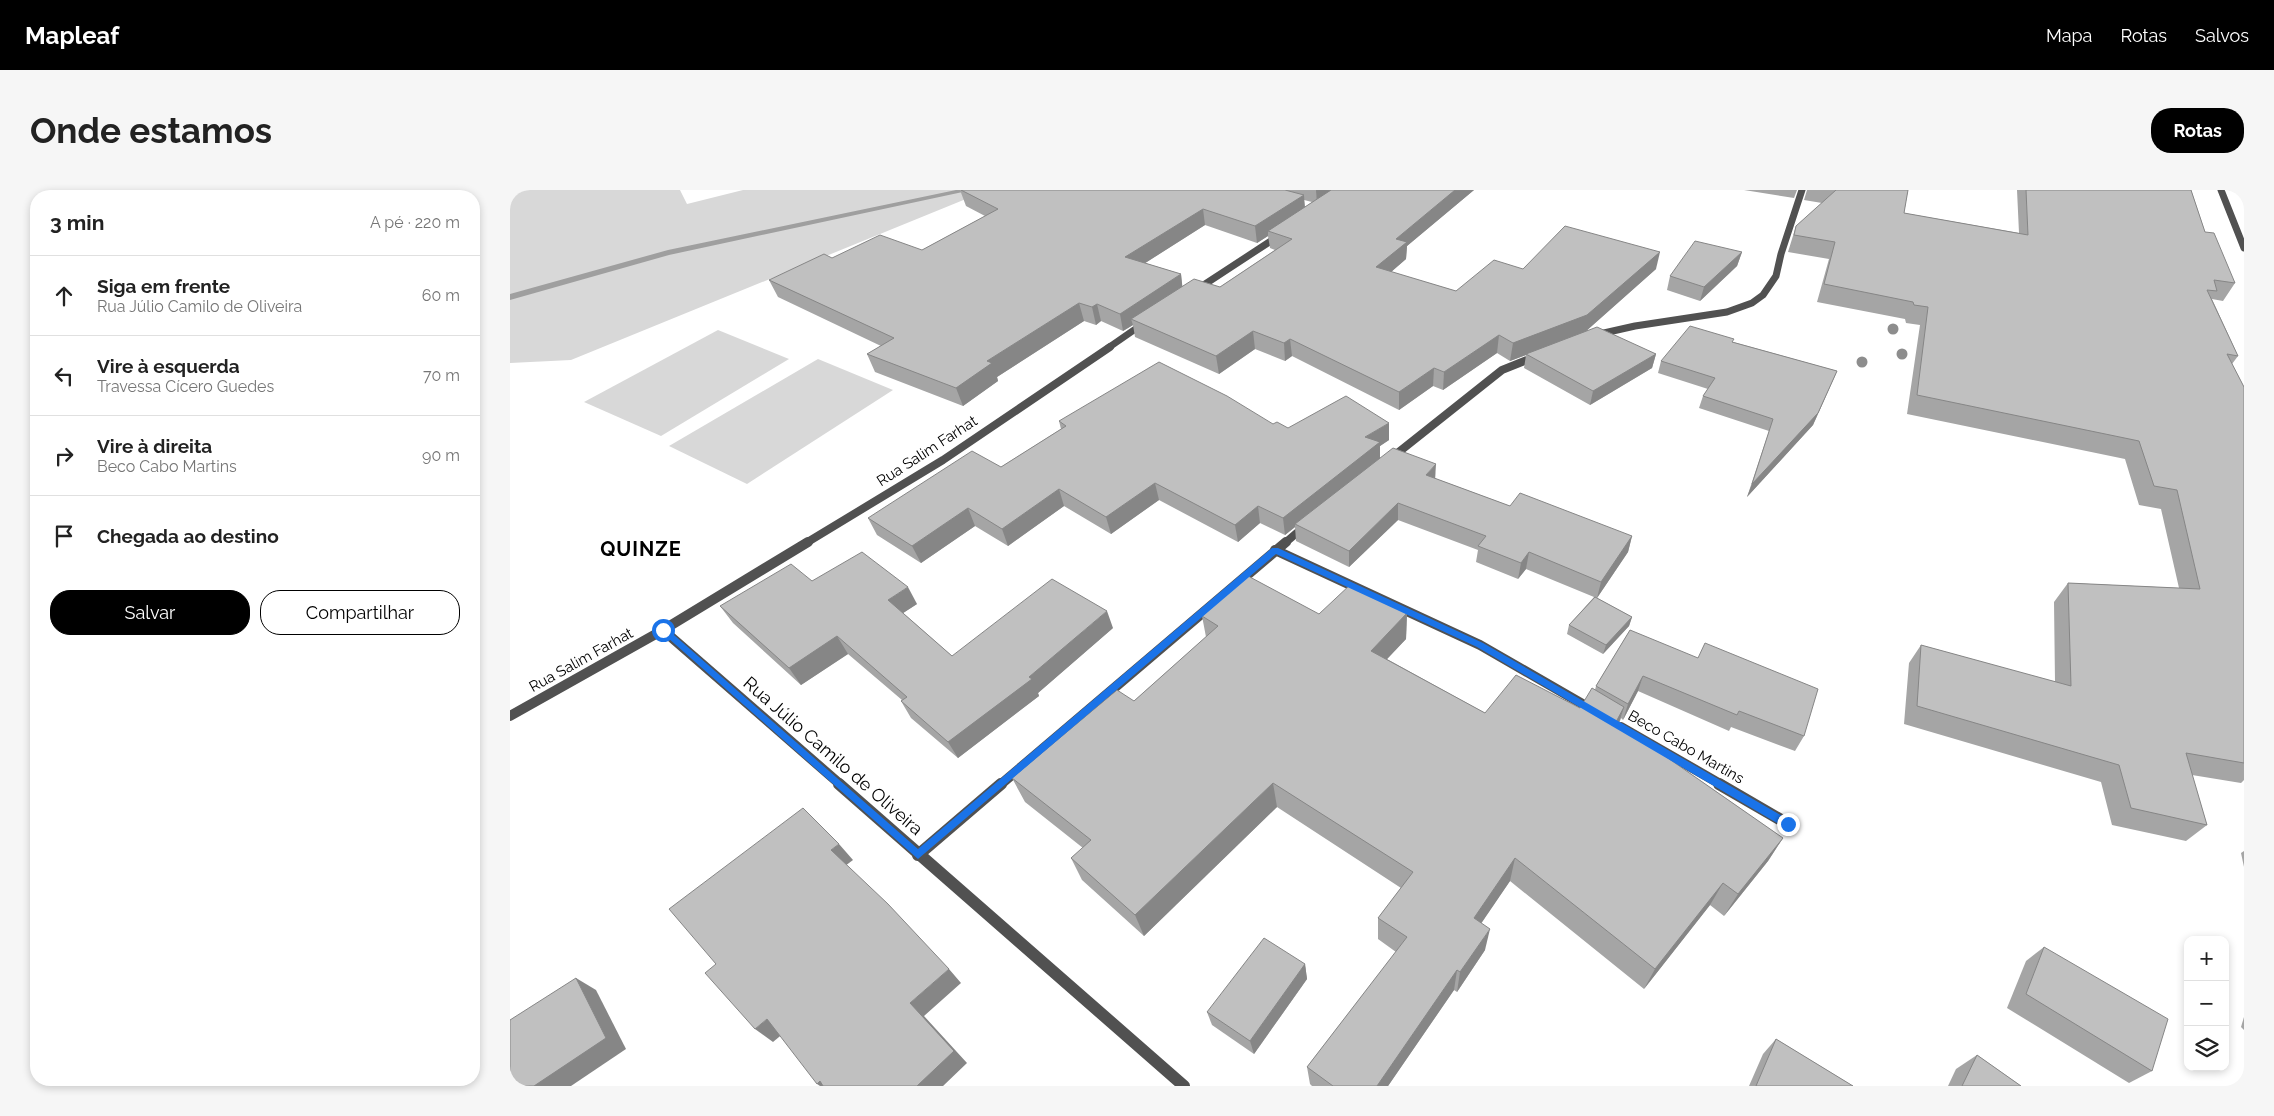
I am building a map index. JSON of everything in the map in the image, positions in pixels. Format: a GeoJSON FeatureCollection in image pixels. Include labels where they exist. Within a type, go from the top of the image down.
{"type":"FeatureCollection","features":[{"type":"Feature","properties":{"kind":"street"},"geometry":{"type":"LineString","coordinates":[[1588,337],[1659,322],[1718,314],[1744,306],[1764,295],[1773,282],[1780,264],[1781,254],[1802,190]]}},
{"type":"Feature","properties":{"kind":"street"},"geometry":{"type":"LineString","coordinates":[[2221,190],[2244,248]]}},
{"type":"Feature","properties":{"kind":"street"},"geometry":{"type":"LineString","coordinates":[[1189,294],[1288,230]]}},
{"type":"Feature","properties":{"kind":"street","name":"Rua Salim Farhat"},"geometry":{"type":"LineString","coordinates":[[510,716],[663,630],[943,460],[1150,320]]}},
{"type":"Feature","properties":{"kind":"street"},"geometry":{"type":"LineString","coordinates":[[1382,465],[1502,370],[1548,351]]}},
{"type":"Feature","properties":{"kind":"street"},"geometry":{"type":"LineString","coordinates":[[918,855],[1275,550],[1313,520]]}},
{"type":"Feature","properties":{"kind":"street","name":"Beco Cabo Martins"},"geometry":{"type":"LineString","coordinates":[[1275,550],[1480,645],[1788,824]]}},
{"type":"Feature","properties":{"kind":"street","name":"Rua Júlio Camilo de Oliveira"},"geometry":{"type":"LineString","coordinates":[[663,630],[1184,1086]]}},
{"type":"Feature","properties":{"kind":"shaded area"},"geometry":{"type":"Polygon","coordinates":[[[510,190],[680,190],[687,204],[743,190],[988,190],[571,360],[510,363],[510,190]]]}},
{"type":"Feature","properties":{"kind":"shaded area"},"geometry":{"type":"Polygon","coordinates":[[[718,330],[789,359],[661,436],[584,402],[718,330]]]}},
{"type":"Feature","properties":{"kind":"shaded area"},"geometry":{"type":"Polygon","coordinates":[[[818,359],[893,390],[747,484],[669,446],[818,359]]]}},
{"type":"Feature","properties":{"kind":"building"},"geometry":{"type":"Polygon","coordinates":[[[961,190],[1285,190],[1304,195],[1255,226],[1203,209],[1125,257],[1181,274],[1120,314],[1097,304],[1092,307],[1079,303],[987,361],[992,363],[956,388],[867,354],[894,338],[769,280],[824,254],[832,258],[880,235],[922,250],[998,209],[961,190]]]}},
{"type":"Feature","properties":{"kind":"building"},"geometry":{"type":"Polygon","coordinates":[[[1331,190],[1455,190],[1396,239],[1407,242],[1376,267],[1456,291],[1494,260],[1523,269],[1565,226],[1660,252],[1587,315],[1513,343],[1499,335],[1444,372],[1434,368],[1399,392],[1290,339],[1284,343],[1253,331],[1216,356],[1131,319],[1194,279],[1220,287],[1292,239],[1268,231],[1331,190]]]}},
{"type":"Feature","properties":{"kind":"building"},"geometry":{"type":"Polygon","coordinates":[[[1836,190],[1908,190],[1904,213],[2028,235],[2026,190],[2191,190],[2205,232],[2214,233],[2235,283],[2214,280],[2217,291],[2207,290],[2238,356],[2227,354],[2244,387],[2244,763],[2186,753],[2207,825],[2131,808],[2119,765],[1917,706],[1921,645],[2071,686],[2068,583],[2200,589],[2177,490],[2154,486],[2139,441],[1917,395],[1928,307],[1914,305],[1913,302],[1824,284],[1835,242],[1794,235],[1796,226],[1836,190]]]}},
{"type":"Feature","properties":{"kind":"building"},"geometry":{"type":"Polygon","coordinates":[[[1695,241],[1742,252],[1704,287],[1670,276],[1695,241]]]}},
{"type":"Feature","properties":{"kind":"building"},"geometry":{"type":"Polygon","coordinates":[[[1690,326],[1734,339],[1732,342],[1837,371],[1818,413],[1752,484],[1773,419],[1703,396],[1715,378],[1661,361],[1690,326]]]}},
{"type":"Feature","properties":{"kind":"building"},"geometry":{"type":"Polygon","coordinates":[[[1597,327],[1656,354],[1593,391],[1526,354],[1597,327]]]}},
{"type":"Feature","properties":{"kind":"building"},"geometry":{"type":"Polygon","coordinates":[[[1159,362],[1227,396],[1273,424],[1277,422],[1288,428],[1346,396],[1389,423],[1365,437],[1380,442],[1283,518],[1258,506],[1235,525],[1155,483],[1106,517],[1059,489],[1002,529],[968,508],[912,546],[868,518],[972,451],[1001,467],[1066,426],[1059,421],[1159,362]]]}},
{"type":"Feature","properties":{"kind":"building"},"geometry":{"type":"Polygon","coordinates":[[[1393,448],[1436,464],[1426,475],[1510,506],[1520,493],[1632,536],[1601,582],[1529,552],[1521,563],[1478,546],[1486,536],[1398,503],[1349,551],[1295,524],[1393,448]]]}},
{"type":"Feature","properties":{"kind":"building"},"geometry":{"type":"Polygon","coordinates":[[[862,552],[908,587],[888,600],[952,656],[1052,579],[1107,611],[1029,677],[1032,679],[948,742],[901,701],[907,697],[837,636],[789,668],[720,606],[791,564],[812,581],[862,552]]]}},
{"type":"Feature","properties":{"kind":"building"},"geometry":{"type":"Polygon","coordinates":[[[1248,576],[1319,614],[1351,584],[1407,613],[1371,651],[1485,713],[1516,675],[1580,708],[1592,688],[1624,707],[1616,722],[1783,838],[1738,894],[1723,883],[1655,969],[1515,858],[1474,918],[1490,929],[1460,972],[1457,970],[1377,1086],[1333,1086],[1307,1067],[1407,937],[1378,918],[1413,872],[1273,783],[1135,915],[1071,858],[1091,840],[1012,778],[1117,690],[1134,701],[1218,626],[1202,616],[1248,576]]]}},
{"type":"Feature","properties":{"kind":"building"},"geometry":{"type":"Polygon","coordinates":[[[1595,597],[1632,617],[1606,645],[1569,625],[1595,597]]]}},
{"type":"Feature","properties":{"kind":"building"},"geometry":{"type":"Polygon","coordinates":[[[1630,630],[1698,658],[1705,643],[1818,689],[1804,736],[1739,711],[1737,715],[1643,676],[1628,704],[1596,686],[1630,630]]]}},
{"type":"Feature","properties":{"kind":"building"},"geometry":{"type":"Polygon","coordinates":[[[803,808],[839,844],[831,850],[888,904],[949,969],[910,1003],[954,1051],[917,1086],[823,1086],[820,1081],[817,1084],[767,1019],[755,1029],[705,973],[716,964],[669,909],[803,808]]]}},
{"type":"Feature","properties":{"kind":"building"},"geometry":{"type":"Polygon","coordinates":[[[1264,938],[1305,964],[1250,1041],[1207,1012],[1264,938]]]}},
{"type":"Feature","properties":{"kind":"building"},"geometry":{"type":"Polygon","coordinates":[[[2044,947],[2168,1019],[2152,1071],[2026,994],[2044,947]]]}},
{"type":"Feature","properties":{"kind":"building"},"geometry":{"type":"Polygon","coordinates":[[[576,978],[606,1038],[534,1086],[510,1086],[510,1020],[576,978]]]}},
{"type":"Feature","properties":{"kind":"building"},"geometry":{"type":"Polygon","coordinates":[[[1776,1039],[1853,1086],[1756,1086],[1776,1039]]]}},
{"type":"Feature","properties":{"kind":"building"},"geometry":{"type":"Polygon","coordinates":[[[1977,1055],[2021,1086],[1962,1086],[1977,1055]]]}},
{"type":"Feature","properties":{"kind":"waterway"},"geometry":{"type":"LineString","coordinates":[[510,297],[668,253],[968,190]]}},
{"type":"Feature","properties":{"kind":"district","name":"QUINZE"},"geometry":{"type":"Point","coordinates":[641,549]}},
{"type":"Feature","properties":{"kind":"route"},"geometry":{"type":"LineString","coordinates":[[663,630],[918,855],[1275,550],[1480,645],[1788,824]]}}]}
